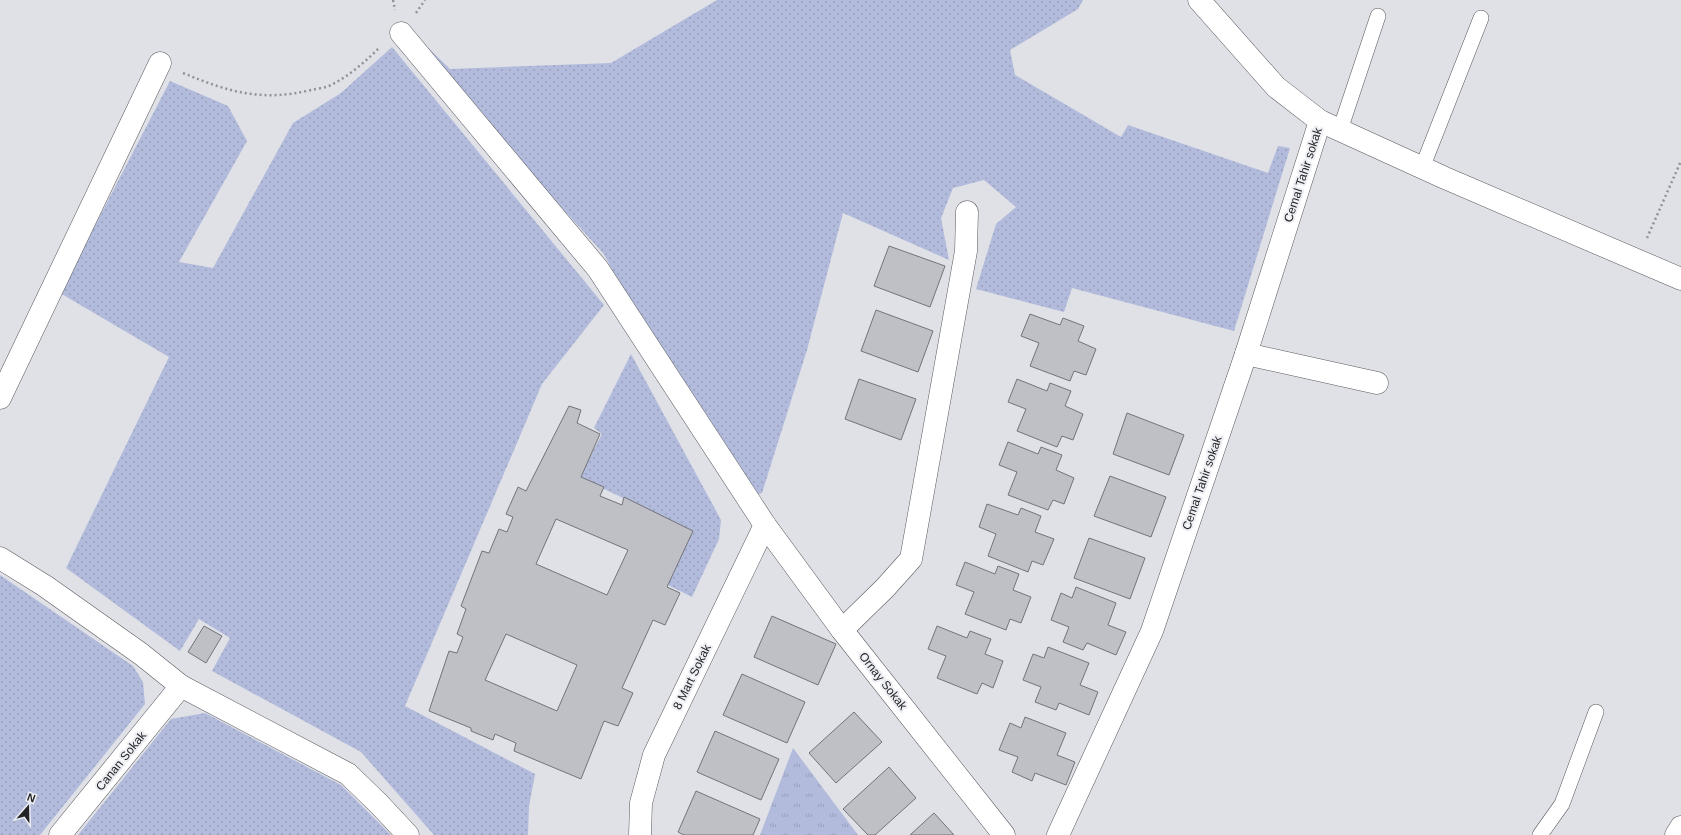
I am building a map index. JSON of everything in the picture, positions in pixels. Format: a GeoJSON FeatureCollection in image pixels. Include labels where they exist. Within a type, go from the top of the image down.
{"type":"FeatureCollection","features":[{"type":"Feature","properties":{"kind":"street"},"geometry":{"type":"LineString","coordinates":[[1199,0],[1276,87],[1320,121],[1422,168],[1681,279]]}},
{"type":"Feature","properties":{"kind":"street","name":"Ornay Sokak"},"geometry":{"type":"LineString","coordinates":[[402,33],[598,269],[765,525],[842,630],[1004,835]]}},
{"type":"Feature","properties":{"kind":"street"},"geometry":{"type":"LineString","coordinates":[[0,398],[160,64]]}},
{"type":"Feature","properties":{"kind":"street","name":"Cemal Tahir sokak"},"geometry":{"type":"LineString","coordinates":[[1058,835],[1152,631],[1246,354],[1320,121]]}},
{"type":"Feature","properties":{"kind":"street"},"geometry":{"type":"LineString","coordinates":[[842,630],[885,588],[911,559],[966,251],[967,212]]}},
{"type":"Feature","properties":{"kind":"street"},"geometry":{"type":"LineString","coordinates":[[1246,354],[1377,383]]}},
{"type":"Feature","properties":{"kind":"street","name":"8 Mart Sokak"},"geometry":{"type":"LineString","coordinates":[[640,835],[641,803],[654,755],[765,525]]}},
{"type":"Feature","properties":{"kind":"street"},"geometry":{"type":"LineString","coordinates":[[0,558],[45,586],[141,654],[181,686],[348,774],[408,835]]}},
{"type":"Feature","properties":{"kind":"street","name":"Canan Sokak"},"geometry":{"type":"LineString","coordinates":[[60,835],[181,686]]}},
{"type":"Feature","properties":{"kind":"street"},"geometry":{"type":"LineString","coordinates":[[1676,835],[1681,827]]}},
{"type":"Feature","properties":{"kind":"lane"},"geometry":{"type":"LineString","coordinates":[[1340,130],[1378,16]]}},
{"type":"Feature","properties":{"kind":"lane"},"geometry":{"type":"LineString","coordinates":[[1422,168],[1481,18]]}},
{"type":"Feature","properties":{"kind":"lane"},"geometry":{"type":"LineString","coordinates":[[1540,835],[1562,804],[1596,712]]}},
{"type":"Feature","properties":{"kind":"path"},"geometry":{"type":"LineString","coordinates":[[160,64],[212,85],[237,92],[263,96],[292,95],[328,86],[358,68],[390,38],[402,33]]}},
{"type":"Feature","properties":{"kind":"path"},"geometry":{"type":"LineString","coordinates":[[1638,260],[1681,161]]}},
{"type":"Feature","properties":{"kind":"green space"},"geometry":{"type":"Polygon","coordinates":[[[717,0],[1083,0],[1078,9],[1010,50],[1015,75],[1121,137],[1128,125],[1268,173],[1278,146],[1290,148],[1234,331],[1072,288],[1064,312],[976,289],[996,224],[1016,207],[984,180],[953,188],[941,218],[949,260],[843,213],[807,350],[762,493],[751,496],[730,480],[603,253],[438,72],[414,34],[450,69],[611,63],[717,0]]]}},
{"type":"Feature","properties":{"kind":"green space"},"geometry":{"type":"Polygon","coordinates":[[[392,47],[604,305],[542,384],[405,706],[535,774],[529,806],[528,835],[434,835],[361,752],[212,671],[230,638],[199,619],[180,651],[66,568],[169,357],[60,293],[170,81],[228,106],[247,141],[179,262],[213,268],[293,123],[341,93],[392,47]]]}},
{"type":"Feature","properties":{"kind":"green space"},"geometry":{"type":"Polygon","coordinates":[[[631,354],[721,520],[719,539],[692,597],[666,584],[690,530],[579,477],[602,434],[594,428],[631,354]]]}},
{"type":"Feature","properties":{"kind":"green space"},"geometry":{"type":"Polygon","coordinates":[[[0,575],[133,666],[143,682],[145,704],[40,835],[0,835],[0,575]]]}},
{"type":"Feature","properties":{"kind":"green space"},"geometry":{"type":"Polygon","coordinates":[[[205,713],[341,785],[391,835],[78,835],[171,719],[205,713]]]}},
{"type":"Feature","properties":{"kind":"green space"},"geometry":{"type":"Polygon","coordinates":[[[793,748],[858,835],[760,835],[793,748]]]}},
{"type":"Feature","properties":{"kind":"building"},"geometry":{"type":"Polygon","coordinates":[[[889,246],[945,266],[930,307],[874,286],[889,246]]]}},
{"type":"Feature","properties":{"kind":"building"},"geometry":{"type":"Polygon","coordinates":[[[876,310],[933,331],[918,372],[861,351],[876,310]]]}},
{"type":"Feature","properties":{"kind":"building"},"geometry":{"type":"Polygon","coordinates":[[[1030,314],[1060,325],[1063,318],[1084,326],[1078,341],[1096,349],[1086,375],[1074,371],[1070,381],[1030,366],[1039,343],[1021,336],[1030,314]]]}},
{"type":"Feature","properties":{"kind":"building"},"geometry":{"type":"Polygon","coordinates":[[[859,379],[916,399],[901,440],[845,419],[859,379]]]}},
{"type":"Feature","properties":{"kind":"building"},"geometry":{"type":"Polygon","coordinates":[[[1017,379],[1047,391],[1050,383],[1071,391],[1065,406],[1083,414],[1073,440],[1062,436],[1057,447],[1017,431],[1026,409],[1008,402],[1017,379]]]}},
{"type":"Feature","properties":{"kind":"building"},"geometry":{"type":"Polygon","coordinates":[[[569,406],[581,410],[577,423],[600,434],[581,477],[604,487],[600,496],[622,505],[624,497],[693,531],[667,587],[680,593],[665,625],[653,620],[622,688],[633,693],[618,726],[604,721],[581,779],[514,751],[516,743],[495,734],[493,740],[471,731],[471,728],[429,711],[449,651],[457,653],[463,637],[457,634],[466,609],[461,606],[482,551],[489,553],[499,529],[507,532],[513,517],[506,514],[518,487],[526,491],[569,406]],[[556,519],[536,564],[607,595],[628,550],[556,519]],[[506,634],[485,680],[557,711],[577,665],[506,634]]]}},
{"type":"Feature","properties":{"kind":"building"},"geometry":{"type":"Polygon","coordinates":[[[1127,413],[1184,435],[1169,475],[1113,454],[1127,413]]]}},
{"type":"Feature","properties":{"kind":"building"},"geometry":{"type":"Polygon","coordinates":[[[1008,442],[1038,454],[1041,447],[1062,455],[1056,470],[1074,478],[1064,504],[1053,500],[1048,510],[1008,495],[1017,472],[999,465],[1008,442]]]}},
{"type":"Feature","properties":{"kind":"building"},"geometry":{"type":"Polygon","coordinates":[[[1110,476],[1166,497],[1151,537],[1094,516],[1110,476]]]}},
{"type":"Feature","properties":{"kind":"building"},"geometry":{"type":"Polygon","coordinates":[[[987,504],[1018,515],[1021,508],[1041,516],[1035,532],[1054,539],[1043,565],[1032,561],[1028,572],[988,556],[996,534],[979,527],[987,504]]]}},
{"type":"Feature","properties":{"kind":"building"},"geometry":{"type":"Polygon","coordinates":[[[1089,538],[1145,558],[1130,599],[1074,578],[1089,538]]]}},
{"type":"Feature","properties":{"kind":"building"},"geometry":{"type":"Polygon","coordinates":[[[965,562],[995,574],[998,566],[1019,574],[1013,590],[1031,597],[1021,623],[1010,619],[1006,630],[965,614],[974,592],[956,585],[965,562]]]}},
{"type":"Feature","properties":{"kind":"building"},"geometry":{"type":"Polygon","coordinates":[[[1076,587],[1116,603],[1108,625],[1126,632],[1116,655],[1087,643],[1083,650],[1063,642],[1069,627],[1051,620],[1061,593],[1072,598],[1076,587]]]}},
{"type":"Feature","properties":{"kind":"building"},"geometry":{"type":"Polygon","coordinates":[[[772,616],[836,644],[818,685],[754,657],[772,616]]]}},
{"type":"Feature","properties":{"kind":"building"},"geometry":{"type":"Polygon","coordinates":[[[204,626],[222,636],[206,663],[188,652],[204,626]]]}},
{"type":"Feature","properties":{"kind":"building"},"geometry":{"type":"Polygon","coordinates":[[[937,626],[967,638],[970,631],[991,639],[985,654],[1003,661],[993,688],[982,683],[977,694],[937,678],[946,656],[928,649],[937,626]]]}},
{"type":"Feature","properties":{"kind":"building"},"geometry":{"type":"Polygon","coordinates":[[[1048,647],[1089,663],[1080,685],[1098,692],[1089,715],[1059,703],[1056,710],[1035,702],[1041,687],[1023,680],[1033,654],[1044,658],[1048,647]]]}},
{"type":"Feature","properties":{"kind":"building"},"geometry":{"type":"Polygon","coordinates":[[[742,674],[805,702],[787,743],[723,715],[742,674]]]}},
{"type":"Feature","properties":{"kind":"building"},"geometry":{"type":"Polygon","coordinates":[[[854,712],[882,742],[836,783],[809,753],[854,712]]]}},
{"type":"Feature","properties":{"kind":"building"},"geometry":{"type":"Polygon","coordinates":[[[1025,717],[1066,733],[1057,755],[1075,762],[1066,785],[1035,773],[1032,781],[1012,772],[1018,757],[999,750],[1010,723],[1021,728],[1025,717]]]}},
{"type":"Feature","properties":{"kind":"building"},"geometry":{"type":"Polygon","coordinates":[[[715,731],[779,759],[761,800],[697,772],[715,731]]]}},
{"type":"Feature","properties":{"kind":"building"},"geometry":{"type":"Polygon","coordinates":[[[889,767],[916,798],[875,835],[868,835],[843,809],[889,767]]]}},
{"type":"Feature","properties":{"kind":"building"},"geometry":{"type":"Polygon","coordinates":[[[696,791],[760,819],[753,835],[684,835],[678,832],[696,791]]]}},
{"type":"Feature","properties":{"kind":"building"},"geometry":{"type":"Polygon","coordinates":[[[934,813],[954,835],[910,835],[934,813]]]}}]}
